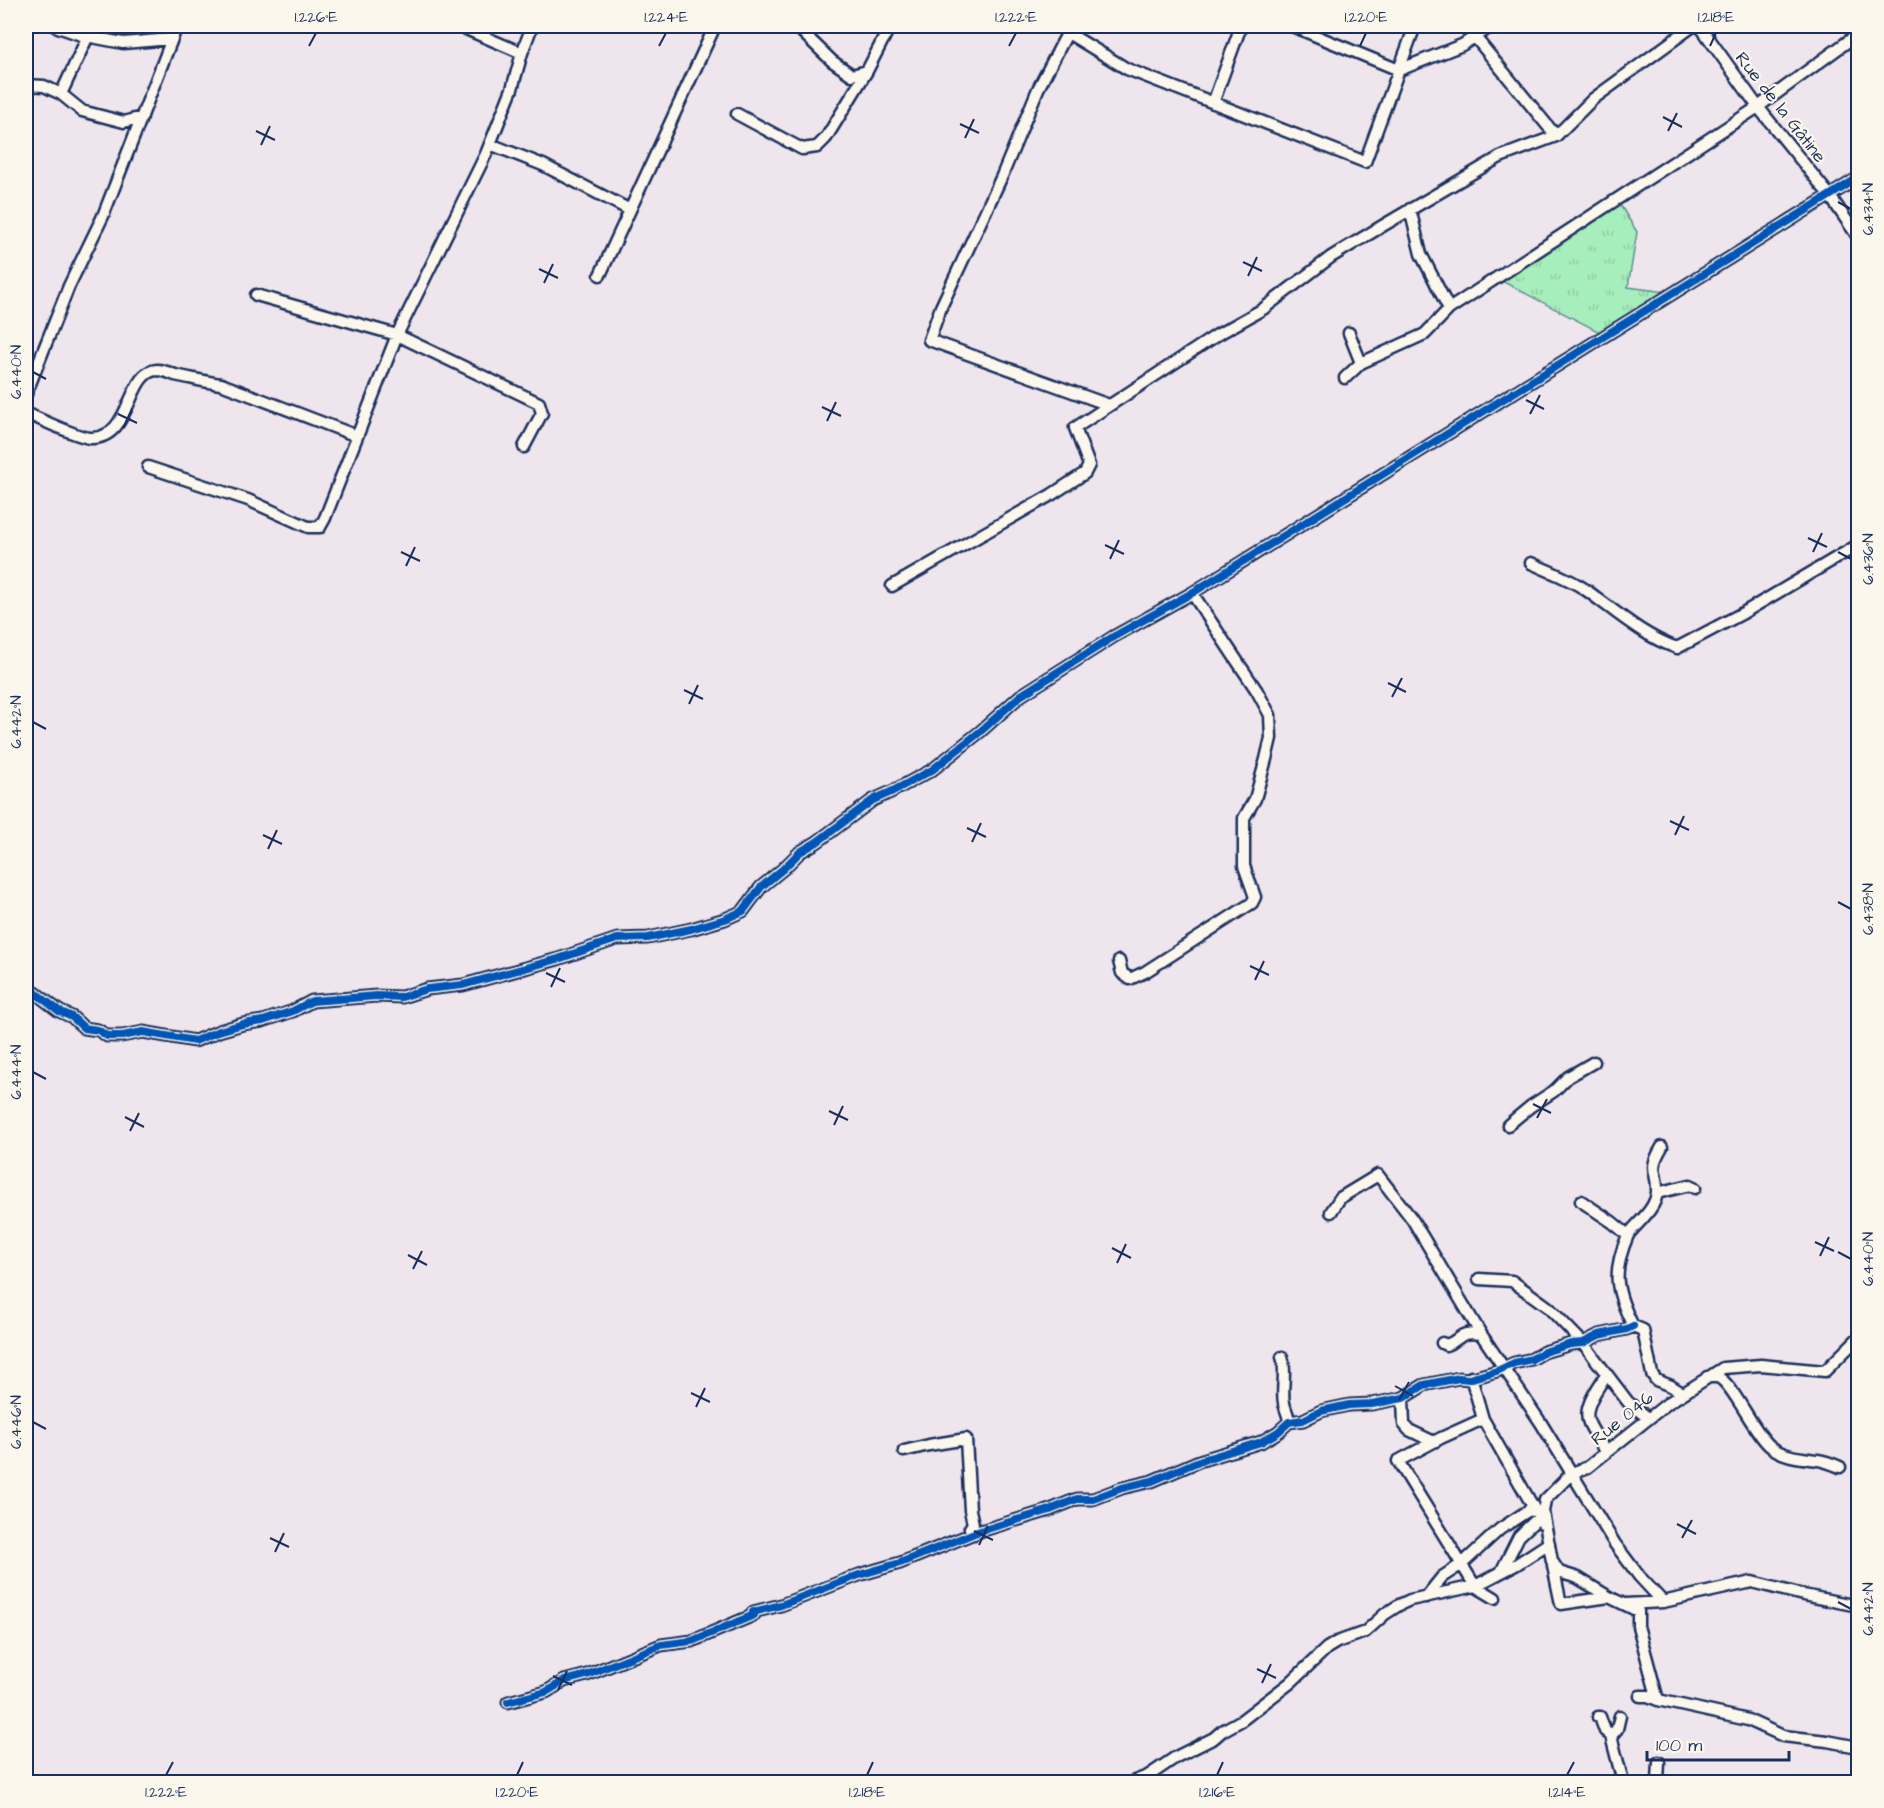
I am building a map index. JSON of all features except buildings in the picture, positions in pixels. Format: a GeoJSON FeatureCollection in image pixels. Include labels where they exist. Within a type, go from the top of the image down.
{"type":"FeatureCollection","features":[{"type":"Feature","properties":{"kind":"street"},"geometry":{"type":"LineString","coordinates":[[55,26],[123,43],[171,39]]}},
{"type":"Feature","properties":{"kind":"street"},"geometry":{"type":"LineString","coordinates":[[26,394],[69,286],[103,216],[177,26]]}},
{"type":"Feature","properties":{"kind":"street"},"geometry":{"type":"LineString","coordinates":[[459,26],[522,53]]}},
{"type":"Feature","properties":{"kind":"street"},"geometry":{"type":"LineString","coordinates":[[148,467],[248,500],[308,527],[320,527],[397,335],[490,144],[512,89],[532,26]]}},
{"type":"Feature","properties":{"kind":"street"},"geometry":{"type":"LineString","coordinates":[[600,275],[628,209],[715,26]]}},
{"type":"Feature","properties":{"kind":"street"},"geometry":{"type":"LineString","coordinates":[[796,26],[832,61],[852,75],[867,71]]}},
{"type":"Feature","properties":{"kind":"street"},"geometry":{"type":"LineString","coordinates":[[737,114],[802,149],[817,147],[826,138],[867,71],[890,26]]}},
{"type":"Feature","properties":{"kind":"street"},"geometry":{"type":"LineString","coordinates":[[1213,103],[1241,26]]}},
{"type":"Feature","properties":{"kind":"street"},"geometry":{"type":"LineString","coordinates":[[1292,26],[1399,70],[1462,45],[1492,26]]}},
{"type":"Feature","properties":{"kind":"street"},"geometry":{"type":"LineString","coordinates":[[1109,405],[929,340],[941,307],[1002,176],[1038,88],[1069,29],[1127,69],[1365,162],[1415,26]]}},
{"type":"Feature","properties":{"kind":"street"},"geometry":{"type":"LineString","coordinates":[[892,586],[1052,495],[1085,473],[1089,465],[1075,428],[1237,322],[1263,309],[1331,257],[1410,209],[1500,157],[1556,136],[1593,99],[1693,26]]}},
{"type":"Feature","properties":{"kind":"street","name":"Rue de la Gâtine"},"geometry":{"type":"LineString","coordinates":[[1700,26],[1758,107],[1830,196],[1858,237]]}},
{"type":"Feature","properties":{"kind":"street"},"geometry":{"type":"LineString","coordinates":[[1345,378],[1361,363],[1425,334],[1449,309],[1758,107],[1858,34]]}},
{"type":"Feature","properties":{"kind":"street"},"geometry":{"type":"LineString","coordinates":[[61,94],[88,36]]}},
{"type":"Feature","properties":{"kind":"street"},"geometry":{"type":"LineString","coordinates":[[1475,37],[1556,136]]}},
{"type":"Feature","properties":{"kind":"street"},"geometry":{"type":"LineString","coordinates":[[26,85],[44,86],[61,94],[82,111],[124,122],[142,117]]}},
{"type":"Feature","properties":{"kind":"street"},"geometry":{"type":"LineString","coordinates":[[490,144],[543,165],[628,209]]}},
{"type":"Feature","properties":{"kind":"street"},"geometry":{"type":"LineString","coordinates":[[26,983],[33,991],[59,1011],[72,1017],[84,1028],[98,1030],[107,1035],[122,1036],[143,1032],[195,1041],[219,1030],[263,1021],[293,1011],[312,1001],[377,996],[402,997],[427,988],[463,985],[558,959],[617,939],[648,938],[691,930],[725,919],[743,911],[761,887],[800,852],[873,800],[932,770],[1020,696],[1113,637],[1192,593],[1858,178]]}},
{"type":"Feature","properties":{"kind":"street"},"geometry":{"type":"LineString","coordinates":[[1410,209],[1421,254],[1449,309]]}},
{"type":"Feature","properties":{"kind":"street"},"geometry":{"type":"LineString","coordinates":[[256,295],[397,335],[539,403],[542,413],[524,447]]}},
{"type":"Feature","properties":{"kind":"street"},"geometry":{"type":"LineString","coordinates":[[1349,333],[1361,363]]}},
{"type":"Feature","properties":{"kind":"street"},"geometry":{"type":"LineString","coordinates":[[26,413],[89,438],[104,436],[109,434],[128,409],[139,383],[147,373],[157,370],[221,384],[357,436]]}},
{"type":"Feature","properties":{"kind":"street"},"geometry":{"type":"LineString","coordinates":[[1531,563],[1571,581],[1617,615],[1664,643],[1677,648],[1743,613],[1858,545]]}},
{"type":"Feature","properties":{"kind":"street"},"geometry":{"type":"LineString","coordinates":[[1119,961],[1122,973],[1130,979],[1145,972],[1252,903],[1255,897],[1244,866],[1244,818],[1255,799],[1266,759],[1271,738],[1270,715],[1257,691],[1192,593]]}},
{"type":"Feature","properties":{"kind":"street"},"geometry":{"type":"LineString","coordinates":[[1508,1125],[1554,1091],[1568,1077],[1594,1062]]}},
{"type":"Feature","properties":{"kind":"street"},"geometry":{"type":"LineString","coordinates":[[1662,1147],[1653,1163],[1657,1193],[1654,1203],[1628,1235],[1616,1275],[1617,1286],[1633,1326],[1643,1330],[1649,1363],[1656,1380],[1682,1393]]}},
{"type":"Feature","properties":{"kind":"street"},"geometry":{"type":"LineString","coordinates":[[1332,1212],[1340,1198],[1378,1175],[1412,1219],[1481,1334],[1541,1423],[1615,1544],[1639,1576],[1663,1602]]}},
{"type":"Feature","properties":{"kind":"street"},"geometry":{"type":"LineString","coordinates":[[1657,1193],[1690,1185],[1695,1188]]}},
{"type":"Feature","properties":{"kind":"street"},"geometry":{"type":"LineString","coordinates":[[1581,1201],[1628,1235]]}},
{"type":"Feature","properties":{"kind":"street"},"geometry":{"type":"LineString","coordinates":[[1479,1279],[1512,1281],[1548,1307],[1583,1343],[1628,1402],[1648,1418]]}},
{"type":"Feature","properties":{"kind":"street"},"geometry":{"type":"LineString","coordinates":[[508,1702],[546,1692],[564,1681],[587,1675],[661,1646],[700,1638],[754,1615],[753,1612],[781,1605],[859,1575],[900,1563],[974,1534],[1077,1499],[1093,1499],[1122,1488],[1152,1481],[1199,1461],[1261,1442],[1289,1422],[1303,1420],[1321,1411],[1402,1398],[1424,1385],[1471,1377],[1503,1368],[1562,1346],[1583,1343],[1599,1335],[1633,1326]]}},
{"type":"Feature","properties":{"kind":"street"},"geometry":{"type":"LineString","coordinates":[[1442,1343],[1446,1345],[1451,1343],[1459,1335],[1469,1332],[1481,1334]]}},
{"type":"Feature","properties":{"kind":"street","name":"Rue 046"},"geometry":{"type":"LineString","coordinates":[[1609,1598],[1562,1604],[1543,1512],[1545,1500],[1572,1473],[1587,1467],[1682,1393],[1723,1368],[1761,1365],[1825,1371],[1858,1338]]}},
{"type":"Feature","properties":{"kind":"street"},"geometry":{"type":"LineString","coordinates":[[1282,1357],[1285,1365],[1284,1404],[1289,1415],[1289,1422]]}},
{"type":"Feature","properties":{"kind":"street"},"geometry":{"type":"LineString","coordinates":[[1605,1453],[1600,1439],[1589,1425],[1586,1414],[1606,1375]]}},
{"type":"Feature","properties":{"kind":"street"},"geometry":{"type":"LineString","coordinates":[[1471,1377],[1483,1419],[1546,1529]]}},
{"type":"Feature","properties":{"kind":"street"},"geometry":{"type":"LineString","coordinates":[[1707,1377],[1718,1377],[1725,1382],[1758,1434],[1771,1447],[1810,1461],[1816,1460],[1840,1467]]}},
{"type":"Feature","properties":{"kind":"street"},"geometry":{"type":"LineString","coordinates":[[1402,1398],[1404,1424],[1409,1430],[1434,1442]]}},
{"type":"Feature","properties":{"kind":"street"},"geometry":{"type":"LineString","coordinates":[[1483,1419],[1398,1461],[1475,1586],[1495,1598]]}},
{"type":"Feature","properties":{"kind":"street"},"geometry":{"type":"LineString","coordinates":[[904,1451],[966,1439],[970,1510],[973,1524],[970,1528],[974,1534]]}},
{"type":"Feature","properties":{"kind":"street"},"geometry":{"type":"LineString","coordinates":[[1425,1597],[1442,1577],[1462,1564],[1500,1529],[1529,1510],[1537,1514]]}},
{"type":"Feature","properties":{"kind":"street"},"geometry":{"type":"LineString","coordinates":[[1501,1572],[1519,1536],[1537,1514]]}},
{"type":"Feature","properties":{"kind":"street"},"geometry":{"type":"LineString","coordinates":[[1132,1782],[1148,1776],[1254,1712],[1290,1683],[1327,1648],[1365,1632],[1384,1614],[1399,1605],[1475,1586],[1549,1542]]}},
{"type":"Feature","properties":{"kind":"street"},"geometry":{"type":"LineString","coordinates":[[1552,1561],[1559,1572],[1578,1578],[1609,1598],[1638,1611],[1647,1695],[1748,1720],[1783,1736],[1858,1747]]}},
{"type":"Feature","properties":{"kind":"street"},"geometry":{"type":"LineString","coordinates":[[1625,1604],[1663,1602],[1752,1582],[1858,1606]]}},
{"type":"Feature","properties":{"kind":"street"},"geometry":{"type":"LineString","coordinates":[[1611,1736],[1617,1729],[1620,1716]]}},
{"type":"Feature","properties":{"kind":"street"},"geometry":{"type":"LineString","coordinates":[[1598,1717],[1605,1731],[1611,1736],[1623,1782]]}},
{"type":"Feature","properties":{"kind":"street"},"geometry":{"type":"LineString","coordinates":[[1658,1782],[1659,1762]]}},
{"type":"Feature","properties":{"kind":"green space"},"geometry":{"type":"Polygon","coordinates":[[[1617,200],[1637,232],[1628,287],[1674,293],[1605,335],[1496,278],[1617,200]]]}},
{"type":"Feature","properties":{"kind":"cycle path"},"geometry":{"type":"LineString","coordinates":[[26,983],[33,991],[59,1011],[72,1017],[84,1028],[98,1030],[107,1036],[143,1032],[195,1041],[219,1031],[263,1021],[293,1011],[312,1001],[377,996],[402,997],[427,989],[463,985],[558,959],[617,939],[648,938],[725,919],[743,911],[761,887],[800,852],[873,800],[932,770],[1020,696],[1113,637],[1192,593],[1858,178]]}},
{"type":"Feature","properties":{"kind":"cycle path"},"geometry":{"type":"LineString","coordinates":[[508,1702],[546,1692],[564,1681],[587,1675],[661,1645],[692,1641],[754,1615],[753,1612],[781,1605],[859,1575],[900,1563],[977,1532],[1050,1510],[1077,1499],[1093,1499],[1122,1488],[1152,1481],[1199,1461],[1261,1442],[1289,1422],[1303,1420],[1321,1411],[1403,1398],[1424,1385],[1459,1378],[1469,1379],[1532,1359],[1544,1352],[1583,1343],[1599,1335],[1633,1326]]}}]}
